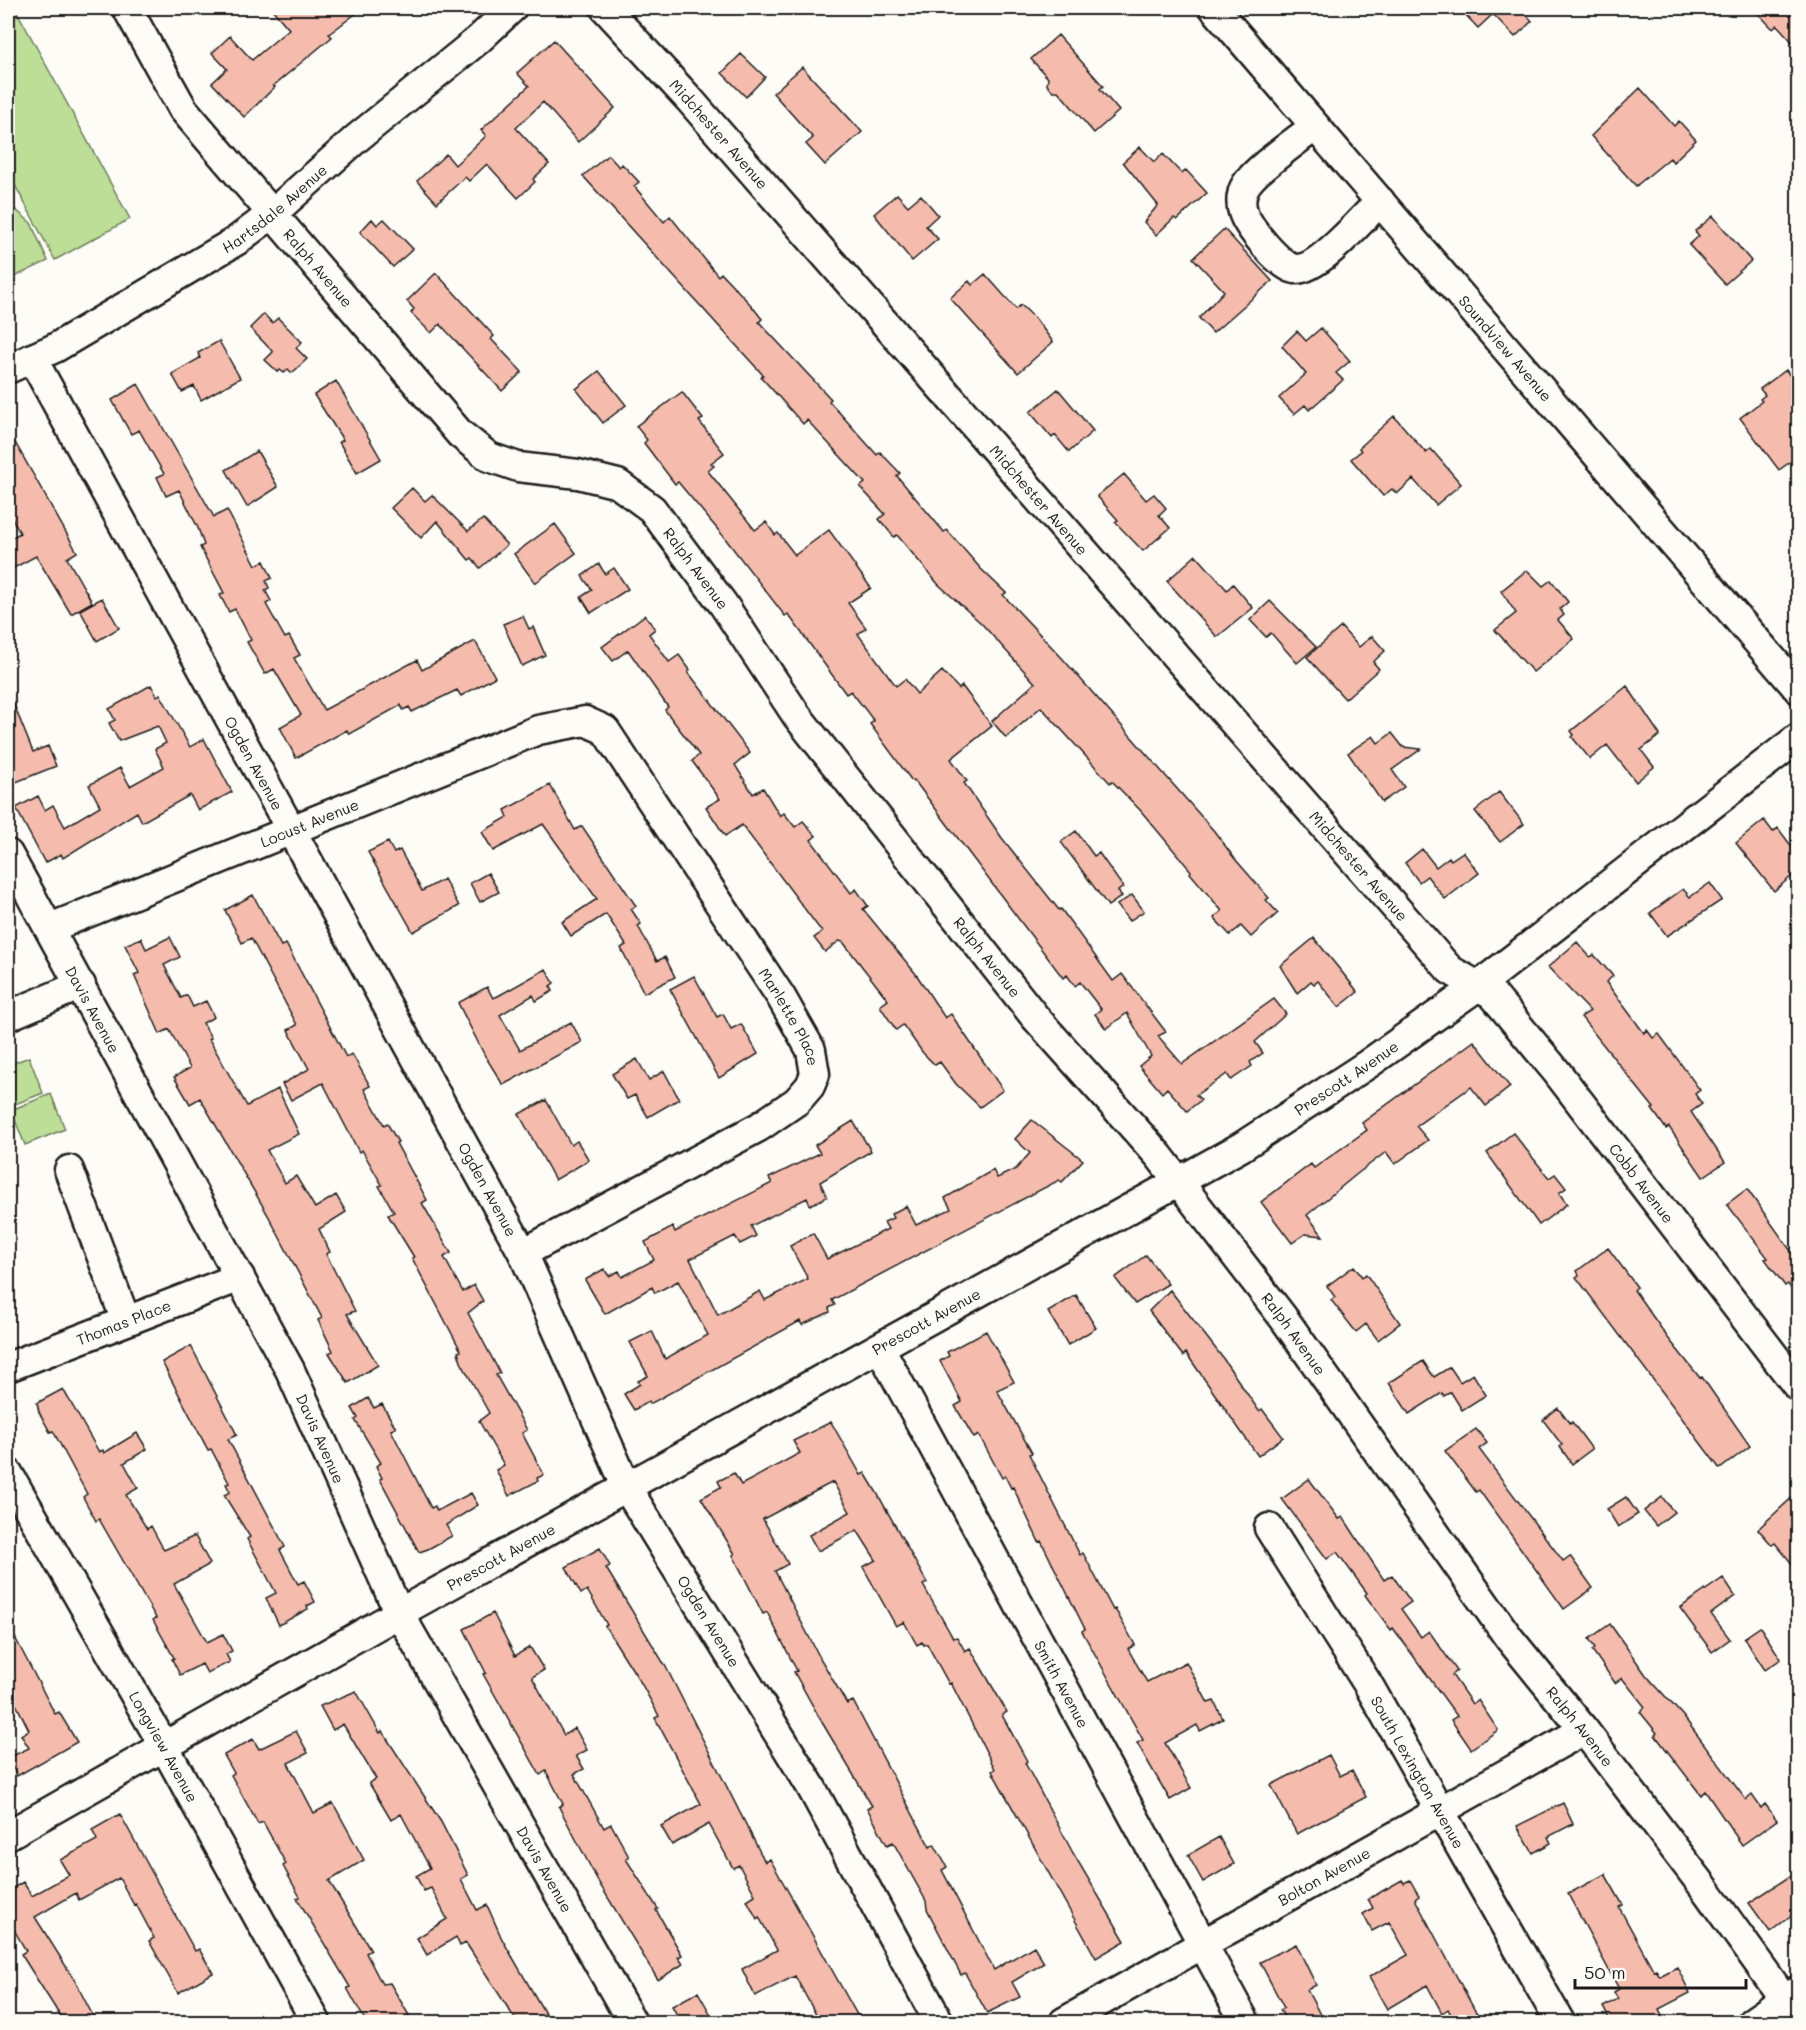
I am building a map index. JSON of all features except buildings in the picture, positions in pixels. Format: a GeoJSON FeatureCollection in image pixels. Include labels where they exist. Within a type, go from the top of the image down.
{"type":"FeatureCollection","features":[{"type":"Feature","properties":{"kind":"street","name":"Ralph Avenue"},"geometry":{"type":"LineString","coordinates":[[127,8],[183,109],[460,434],[489,457],[518,467],[578,474],[618,484],[652,509],[723,604],[797,716],[1035,1017],[1178,1181],[1285,1320],[1509,1638],[1792,1995]]}},
{"type":"Feature","properties":{"kind":"street","name":"Hartsdale Avenue"},"geometry":{"type":"LineString","coordinates":[[20,364],[55,348],[236,241],[273,213],[357,138],[478,40],[512,8]]}},
{"type":"Feature","properties":{"kind":"street","name":"Midchester Avenue"},"geometry":{"type":"LineString","coordinates":[[605,8],[688,99],[1450,970],[1478,986]]}},
{"type":"Feature","properties":{"kind":"street","name":"Soundview Avenue"},"geometry":{"type":"LineString","coordinates":[[1214,8],[1798,689]]}},
{"type":"Feature","properties":{"kind":"street"},"geometry":{"type":"LineString","coordinates":[[1315,126],[1247,182],[1241,197],[1243,213],[1253,230],[1283,264],[1295,269],[1306,267],[1322,258],[1380,201]]}},
{"type":"Feature","properties":{"kind":"street","name":"Ogden Avenue"},"geometry":{"type":"LineString","coordinates":[[20,364],[289,829],[523,1253],[627,1488],[810,1785],[939,2022]]}},
{"type":"Feature","properties":{"kind":"street","name":"Marlette Place"},"geometry":{"type":"LineString","coordinates":[[523,1253],[759,1127],[797,1101],[810,1086],[815,1074],[811,1050],[781,997],[605,730],[585,721],[572,724]]}},
{"type":"Feature","properties":{"kind":"street","name":"Locust Avenue"},"geometry":{"type":"LineString","coordinates":[[50,928],[289,829],[538,730],[572,724]]}},
{"type":"Feature","properties":{"kind":"street","name":"Prescott Avenue"},"geometry":{"type":"LineString","coordinates":[[8,1835],[399,1613],[1241,1147],[1368,1064],[1478,986],[1798,738]]}},
{"type":"Feature","properties":{"kind":"street","name":"Davis Avenue"},"geometry":{"type":"LineString","coordinates":[[8,854],[290,1370],[399,1613],[632,2022]]}},
{"type":"Feature","properties":{"kind":"street"},"geometry":{"type":"LineString","coordinates":[[8,1016],[81,985]]}},
{"type":"Feature","properties":{"kind":"street","name":"Cobb Avenue"},"geometry":{"type":"LineString","coordinates":[[1478,986],[1492,994],[1556,1071],[1798,1387]]}},
{"type":"Feature","properties":{"kind":"street"},"geometry":{"type":"LineString","coordinates":[[69,1170],[126,1321]]}},
{"type":"Feature","properties":{"kind":"street","name":"Thomas Place"},"geometry":{"type":"LineString","coordinates":[[8,1367],[240,1277]]}},
{"type":"Feature","properties":{"kind":"street","name":"Smith Avenue"},"geometry":{"type":"LineString","coordinates":[[880,1348],[1245,2022]]}},
{"type":"Feature","properties":{"kind":"street","name":"Longview Avenue"},"geometry":{"type":"LineString","coordinates":[[8,1473],[164,1746],[316,2022]]}},
{"type":"Feature","properties":{"kind":"street","name":"South Lexington Avenue"},"geometry":{"type":"LineString","coordinates":[[1269,1528],[1369,1686],[1560,2022]]}},
{"type":"Feature","properties":{"kind":"street","name":"Bolton Avenue"},"geometry":{"type":"LineString","coordinates":[[1064,2022],[1584,1730]]}},
{"type":"Feature","properties":{"kind":"street"},"geometry":{"type":"LineString","coordinates":[[1752,2022],[1792,1995]]}},
{"type":"Feature","properties":{"kind":"green space"},"geometry":{"type":"Polygon","coordinates":[[[8,8],[15,8],[130,219],[55,260],[8,172],[8,8]]]}},
{"type":"Feature","properties":{"kind":"green space"},"geometry":{"type":"Polygon","coordinates":[[[8,203],[31,223],[48,261],[8,280],[8,203]]]}},
{"type":"Feature","properties":{"kind":"green space"},"geometry":{"type":"Polygon","coordinates":[[[29,1057],[43,1093],[8,1107],[8,1065],[29,1057]]]}},
{"type":"Feature","properties":{"kind":"green space"},"geometry":{"type":"Polygon","coordinates":[[[51,1094],[65,1129],[25,1145],[11,1110],[51,1094]]]}}]}
